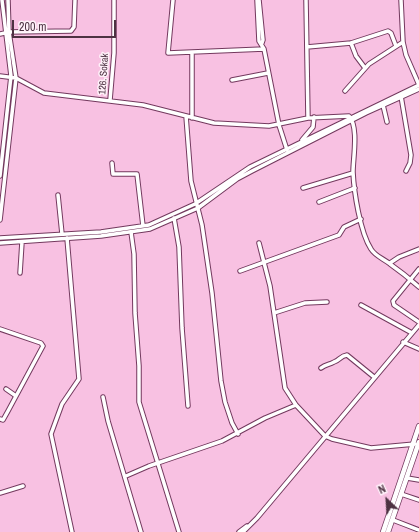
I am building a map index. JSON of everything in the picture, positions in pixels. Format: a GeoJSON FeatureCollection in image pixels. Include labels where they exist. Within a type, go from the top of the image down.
{"type":"FeatureCollection","features":[{"type":"Feature","properties":{"kind":"main road"},"geometry":{"type":"LineString","coordinates":[[388,532],[407,478],[417,443],[419,426]]}},
{"type":"Feature","properties":{"kind":"main road"},"geometry":{"type":"LineString","coordinates":[[383,532],[417,443]]}},
{"type":"Feature","properties":{"kind":"street"},"geometry":{"type":"LineString","coordinates":[[0,220],[16,78],[2,0]]}},
{"type":"Feature","properties":{"kind":"street"},"geometry":{"type":"LineString","coordinates":[[0,176],[2,139],[11,76],[7,32],[8,0]]}},
{"type":"Feature","properties":{"kind":"street"},"geometry":{"type":"LineString","coordinates":[[0,34],[7,32],[71,32],[74,26],[75,0]]}},
{"type":"Feature","properties":{"kind":"street","name":"126. Sokak"},"geometry":{"type":"LineString","coordinates":[[110,100],[114,53],[114,0]]}},
{"type":"Feature","properties":{"kind":"street"},"geometry":{"type":"LineString","coordinates":[[173,0],[168,53],[264,49]]}},
{"type":"Feature","properties":{"kind":"street"},"geometry":{"type":"LineString","coordinates":[[258,0],[263,40],[262,44],[279,125],[287,151]]}},
{"type":"Feature","properties":{"kind":"street"},"geometry":{"type":"LineString","coordinates":[[306,0],[308,118]]}},
{"type":"Feature","properties":{"kind":"street"},"geometry":{"type":"LineString","coordinates":[[351,119],[383,105],[419,85],[403,42],[401,0]]}},
{"type":"Feature","properties":{"kind":"street"},"geometry":{"type":"LineString","coordinates":[[307,47],[351,43],[388,31],[391,33],[396,46]]}},
{"type":"Feature","properties":{"kind":"street"},"geometry":{"type":"LineString","coordinates":[[345,91],[365,68],[403,42]]}},
{"type":"Feature","properties":{"kind":"street"},"geometry":{"type":"LineString","coordinates":[[351,43],[356,56],[365,68]]}},
{"type":"Feature","properties":{"kind":"street"},"geometry":{"type":"LineString","coordinates":[[192,52],[192,118]]}},
{"type":"Feature","properties":{"kind":"street"},"geometry":{"type":"LineString","coordinates":[[232,80],[268,73]]}},
{"type":"Feature","properties":{"kind":"street"},"geometry":{"type":"LineString","coordinates":[[0,76],[11,76],[44,93],[110,100],[148,106],[192,118],[224,124],[253,126],[279,125],[308,118],[337,115],[344,115],[351,119]]}},
{"type":"Feature","properties":{"kind":"street"},"geometry":{"type":"LineString","coordinates":[[0,241],[22,242],[150,229],[174,217],[235,176],[401,95],[419,89]]}},
{"type":"Feature","properties":{"kind":"street"},"geometry":{"type":"LineString","coordinates":[[401,95],[411,155],[410,163],[406,171]]}},
{"type":"Feature","properties":{"kind":"street"},"geometry":{"type":"LineString","coordinates":[[383,105],[387,122]]}},
{"type":"Feature","properties":{"kind":"street"},"geometry":{"type":"LineString","coordinates":[[337,115],[339,125]]}},
{"type":"Feature","properties":{"kind":"street"},"geometry":{"type":"LineString","coordinates":[[186,116],[191,181],[202,225],[212,293],[221,381],[225,402],[238,434]]}},
{"type":"Feature","properties":{"kind":"street"},"geometry":{"type":"LineString","coordinates":[[300,142],[313,127],[314,117]]}},
{"type":"Feature","properties":{"kind":"street"},"geometry":{"type":"LineString","coordinates":[[351,119],[354,137],[353,173],[355,188],[361,220],[372,250],[419,286]]}},
{"type":"Feature","properties":{"kind":"street"},"geometry":{"type":"LineString","coordinates":[[0,241],[62,234],[101,232],[143,226],[174,217],[198,208],[237,179],[300,142],[339,125]]}},
{"type":"Feature","properties":{"kind":"street"},"geometry":{"type":"LineString","coordinates":[[112,163],[113,174],[137,174],[143,226]]}},
{"type":"Feature","properties":{"kind":"street"},"geometry":{"type":"LineString","coordinates":[[303,188],[353,173]]}},
{"type":"Feature","properties":{"kind":"street"},"geometry":{"type":"LineString","coordinates":[[319,202],[355,188]]}},
{"type":"Feature","properties":{"kind":"street"},"geometry":{"type":"LineString","coordinates":[[58,196],[62,234]]}},
{"type":"Feature","properties":{"kind":"street"},"geometry":{"type":"LineString","coordinates":[[174,217],[179,247],[182,328],[188,406]]}},
{"type":"Feature","properties":{"kind":"street"},"geometry":{"type":"LineString","coordinates":[[240,271],[339,236],[344,227],[361,220]]}},
{"type":"Feature","properties":{"kind":"street"},"geometry":{"type":"LineString","coordinates":[[131,232],[134,254],[135,313],[140,366],[139,402],[156,463],[179,532]]}},
{"type":"Feature","properties":{"kind":"street"},"geometry":{"type":"LineString","coordinates":[[67,238],[79,379],[62,404],[51,434],[72,532]]}},
{"type":"Feature","properties":{"kind":"street"},"geometry":{"type":"LineString","coordinates":[[20,273],[22,242]]}},
{"type":"Feature","properties":{"kind":"street"},"geometry":{"type":"LineString","coordinates":[[259,243],[265,262],[285,388],[296,405],[325,436],[371,448],[417,443]]}},
{"type":"Feature","properties":{"kind":"street"},"geometry":{"type":"LineString","coordinates":[[390,263],[397,258],[419,249]]}},
{"type":"Feature","properties":{"kind":"street"},"geometry":{"type":"LineString","coordinates":[[419,269],[393,298],[393,303],[419,322]]}},
{"type":"Feature","properties":{"kind":"street"},"geometry":{"type":"LineString","coordinates":[[274,313],[305,303],[327,302]]}},
{"type":"Feature","properties":{"kind":"street"},"geometry":{"type":"LineString","coordinates":[[360,305],[412,333]]}},
{"type":"Feature","properties":{"kind":"street"},"geometry":{"type":"LineString","coordinates":[[244,532],[403,342],[419,325]]}},
{"type":"Feature","properties":{"kind":"street"},"geometry":{"type":"LineString","coordinates":[[0,329],[41,343],[43,346],[3,420],[0,419]]}},
{"type":"Feature","properties":{"kind":"street"},"geometry":{"type":"LineString","coordinates":[[403,342],[419,350]]}},
{"type":"Feature","properties":{"kind":"street"},"geometry":{"type":"LineString","coordinates":[[321,368],[327,364],[335,362],[342,356],[346,356],[374,377]]}},
{"type":"Feature","properties":{"kind":"street"},"geometry":{"type":"LineString","coordinates":[[6,389],[16,396]]}},
{"type":"Feature","properties":{"kind":"street"},"geometry":{"type":"LineString","coordinates":[[103,397],[108,420],[126,476],[141,532]]}},
{"type":"Feature","properties":{"kind":"street"},"geometry":{"type":"LineString","coordinates":[[126,476],[156,463],[222,441],[238,434],[265,418],[296,405]]}},
{"type":"Feature","properties":{"kind":"street"},"geometry":{"type":"LineString","coordinates":[[407,478],[419,480]]}},
{"type":"Feature","properties":{"kind":"street"},"geometry":{"type":"LineString","coordinates":[[0,493],[24,486]]}},
{"type":"Feature","properties":{"kind":"street"},"geometry":{"type":"LineString","coordinates":[[401,494],[419,500]]}},
{"type":"Feature","properties":{"kind":"street"},"geometry":{"type":"LineString","coordinates":[[239,532],[257,518]]}},
{"type":"Feature","properties":{"kind":"street"},"geometry":{"type":"LineString","coordinates":[[393,520],[416,530]]}}]}
